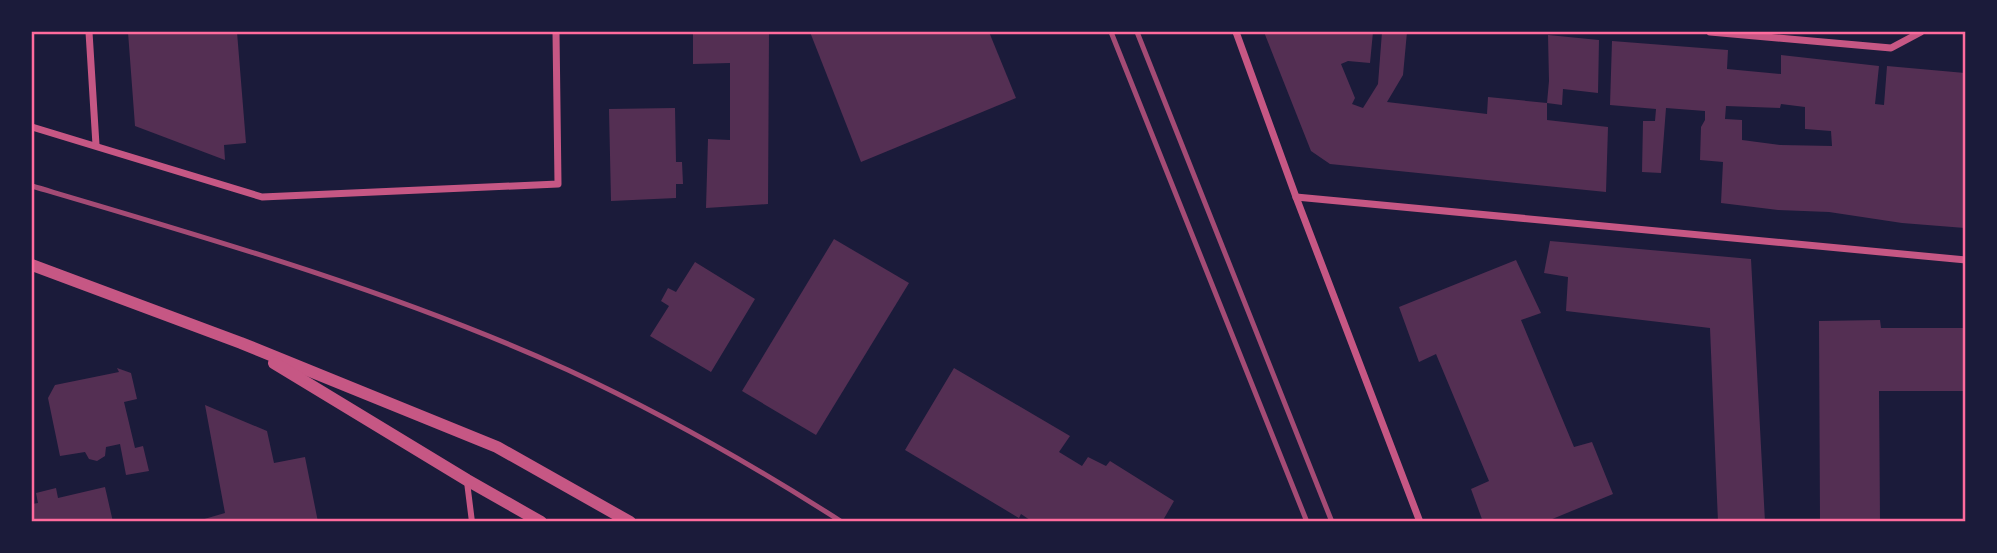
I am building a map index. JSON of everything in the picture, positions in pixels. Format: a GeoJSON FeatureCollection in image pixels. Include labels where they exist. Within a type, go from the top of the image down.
{"type":"FeatureCollection","features":[{"type":"Feature","properties":{"kind":"street"},"geometry":{"type":"LineString","coordinates":[[89,32],[96,145]]}},
{"type":"Feature","properties":{"kind":"street"},"geometry":{"type":"LineString","coordinates":[[32,127],[262,197],[558,184],[556,32]]}},
{"type":"Feature","properties":{"kind":"street"},"geometry":{"type":"LineString","coordinates":[[1236,32],[1420,522]]}},
{"type":"Feature","properties":{"kind":"street"},"geometry":{"type":"LineString","coordinates":[[1710,32],[1891,48],[1921,32]]}},
{"type":"Feature","properties":{"kind":"street"},"geometry":{"type":"LineString","coordinates":[[1296,197],[1965,260]]}},
{"type":"Feature","properties":{"kind":"street"},"geometry":{"type":"LineString","coordinates":[[32,265],[241,343],[497,447],[630,522]]}},
{"type":"Feature","properties":{"kind":"street"},"geometry":{"type":"LineString","coordinates":[[241,343],[541,522]]}},
{"type":"Feature","properties":{"kind":"street"},"geometry":{"type":"LineString","coordinates":[[467,480],[472,522]]}},
{"type":"Feature","properties":{"kind":"building"},"geometry":{"type":"Polygon","coordinates":[[[128,32],[237,32],[246,143],[224,145],[225,160],[135,126],[128,32]]]}},
{"type":"Feature","properties":{"kind":"building"},"geometry":{"type":"Polygon","coordinates":[[[693,32],[769,32],[768,204],[706,208],[708,139],[730,140],[730,63],[693,64],[693,32]]]}},
{"type":"Feature","properties":{"kind":"building"},"geometry":{"type":"Polygon","coordinates":[[[810,32],[989,32],[1016,98],[861,162],[810,32]]]}},
{"type":"Feature","properties":{"kind":"building"},"geometry":{"type":"Polygon","coordinates":[[[1264,32],[1373,32],[1370,63],[1348,61],[1341,64],[1355,98],[1352,104],[1363,108],[1378,84],[1382,32],[1407,32],[1403,75],[1387,102],[1487,114],[1488,97],[1547,103],[1547,120],[1608,127],[1606,192],[1330,164],[1311,151],[1264,32]]]}},
{"type":"Feature","properties":{"kind":"building"},"geometry":{"type":"Polygon","coordinates":[[[1548,35],[1599,40],[1598,93],[1563,89],[1562,105],[1547,103],[1548,35]]]}},
{"type":"Feature","properties":{"kind":"building"},"geometry":{"type":"Polygon","coordinates":[[[1612,41],[1728,50],[1727,69],[1781,74],[1781,55],[1879,66],[1875,104],[1884,105],[1887,66],[1965,73],[1965,228],[1721,203],[1723,162],[1700,160],[1701,127],[1705,120],[1705,111],[1666,108],[1661,173],[1642,172],[1643,121],[1655,121],[1656,109],[1610,105],[1612,41]],[[1781,104],[1780,108],[1726,106],[1725,119],[1742,120],[1742,140],[1780,145],[1832,146],[1831,131],[1805,129],[1805,107],[1781,104]]]}},
{"type":"Feature","properties":{"kind":"building"},"geometry":{"type":"Polygon","coordinates":[[[675,108],[676,162],[682,162],[683,184],[676,184],[676,198],[611,201],[609,109],[675,108]]]}},
{"type":"Feature","properties":{"kind":"building"},"geometry":{"type":"Polygon","coordinates":[[[834,239],[909,283],[816,435],[742,391],[834,239]]]}},
{"type":"Feature","properties":{"kind":"building"},"geometry":{"type":"Polygon","coordinates":[[[1550,241],[1751,259],[1765,522],[1718,522],[1710,328],[1566,311],[1568,277],[1544,273],[1550,241]]]}},
{"type":"Feature","properties":{"kind":"building"},"geometry":{"type":"Polygon","coordinates":[[[1516,260],[1541,313],[1521,320],[1574,447],[1592,442],[1613,494],[1545,522],[1483,522],[1471,489],[1489,481],[1436,354],[1419,362],[1399,307],[1516,260]]]}},
{"type":"Feature","properties":{"kind":"building"},"geometry":{"type":"Polygon","coordinates":[[[695,262],[755,299],[711,372],[650,336],[669,306],[661,301],[668,288],[676,292],[695,262]]]}},
{"type":"Feature","properties":{"kind":"building"},"geometry":{"type":"Polygon","coordinates":[[[1880,320],[1881,328],[1965,328],[1965,391],[1879,391],[1880,522],[1820,522],[1819,321],[1880,320]]]}},
{"type":"Feature","properties":{"kind":"building"},"geometry":{"type":"Polygon","coordinates":[[[117,368],[131,373],[137,399],[124,402],[135,448],[143,446],[149,471],[126,475],[120,444],[106,447],[105,456],[97,461],[89,459],[85,452],[60,456],[48,398],[55,385],[119,372],[117,368]]]}},
{"type":"Feature","properties":{"kind":"building"},"geometry":{"type":"Polygon","coordinates":[[[954,368],[1070,436],[1059,452],[1082,466],[1088,457],[1106,466],[1110,461],[1174,501],[1162,522],[1033,522],[1021,514],[1019,518],[905,450],[954,368]]]}},
{"type":"Feature","properties":{"kind":"building"},"geometry":{"type":"Polygon","coordinates":[[[205,405],[267,431],[274,463],[305,457],[318,522],[194,522],[225,513],[205,405]]]}},
{"type":"Feature","properties":{"kind":"building"},"geometry":{"type":"Polygon","coordinates":[[[105,487],[113,522],[32,522],[32,504],[38,503],[36,493],[56,488],[58,498],[105,487]]]}},
{"type":"Feature","properties":{"kind":"railway"},"geometry":{"type":"LineString","coordinates":[[1111,32],[1307,522]]}},
{"type":"Feature","properties":{"kind":"railway"},"geometry":{"type":"LineString","coordinates":[[1137,32],[1332,522]]}},
{"type":"Feature","properties":{"kind":"railway"},"geometry":{"type":"LineString","coordinates":[[32,186],[168,226],[370,291],[503,342],[568,370],[673,422],[842,522]]}}]}
